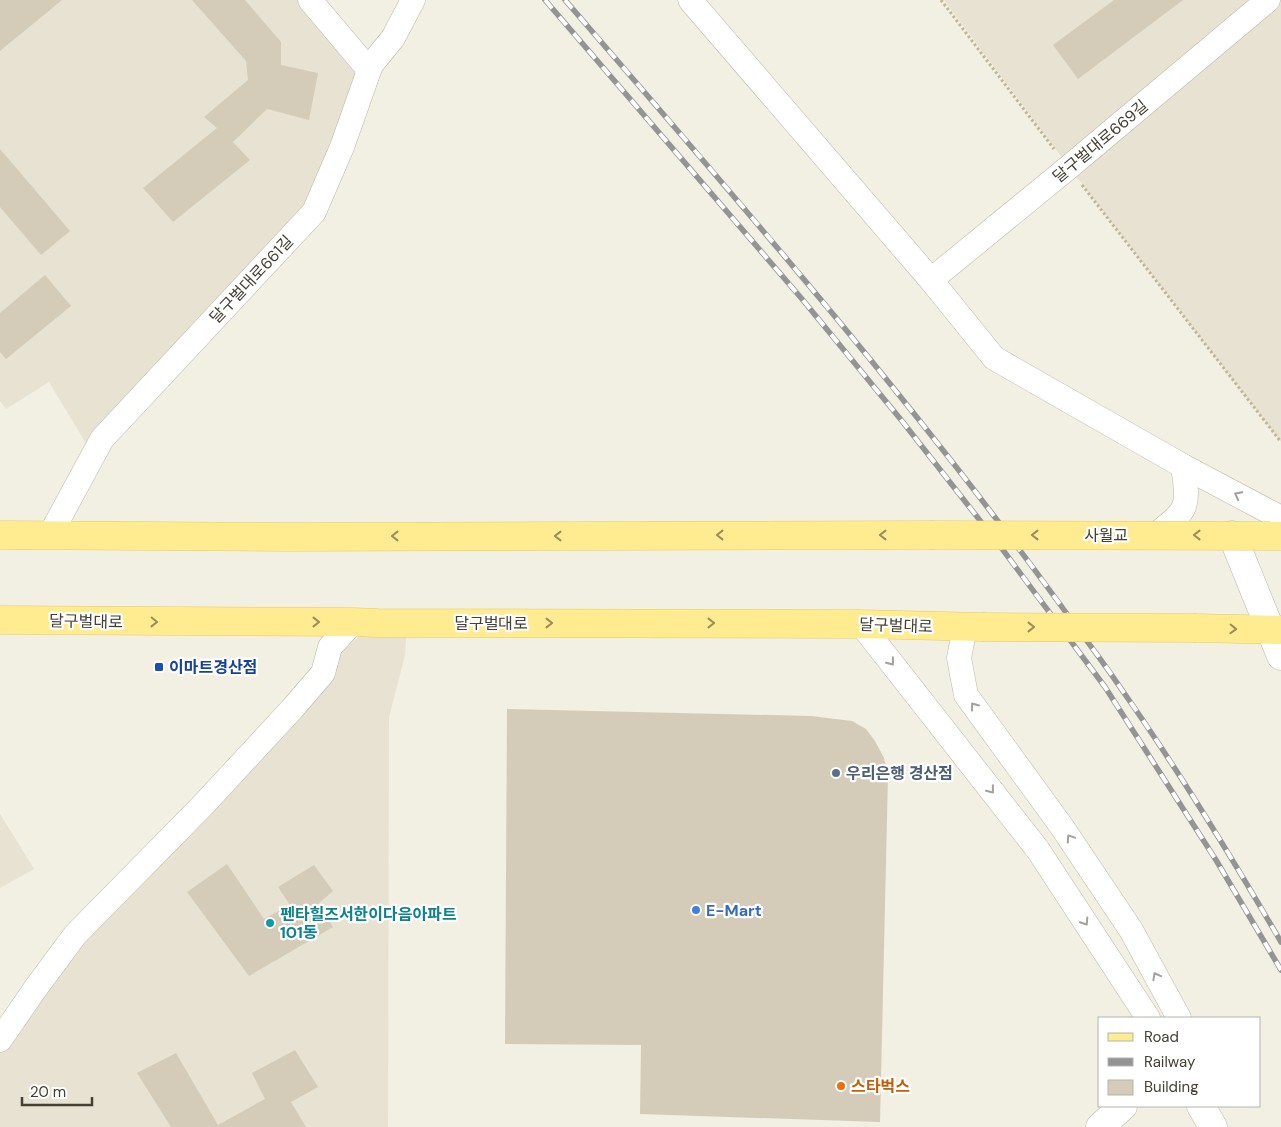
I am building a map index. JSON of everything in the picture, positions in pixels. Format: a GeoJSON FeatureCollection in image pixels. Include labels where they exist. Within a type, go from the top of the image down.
{"type":"FeatureCollection","features":[{"type":"Feature","properties":{"kind":"main road"},"geometry":{"type":"LineString","coordinates":[[0,534],[50,535]]}},
{"type":"Feature","properties":{"kind":"main road","name":"사월교"},"geometry":{"type":"LineString","coordinates":[[50,535],[1281,536]]}},
{"type":"Feature","properties":{"kind":"main road","name":"달구벌대로"},"geometry":{"type":"LineString","coordinates":[[0,620],[353,622],[378,624],[861,624],[974,627]]}},
{"type":"Feature","properties":{"kind":"main road"},"geometry":{"type":"LineString","coordinates":[[974,627],[1275,630]]}},
{"type":"Feature","properties":{"kind":"street"},"geometry":{"type":"LineString","coordinates":[[310,0],[369,70]]}},
{"type":"Feature","properties":{"kind":"street","name":"달구벌대로661길"},"geometry":{"type":"LineString","coordinates":[[50,535],[102,439],[314,212],[342,146],[371,65],[393,38],[413,0]]}},
{"type":"Feature","properties":{"kind":"street"},"geometry":{"type":"LineString","coordinates":[[690,0],[931,280],[994,358],[1183,466],[1281,518]]}},
{"type":"Feature","properties":{"kind":"street","name":"달구벌대로669길"},"geometry":{"type":"LineString","coordinates":[[931,280],[1268,0]]}},
{"type":"Feature","properties":{"kind":"street"},"geometry":{"type":"LineString","coordinates":[[1155,535],[1175,520],[1185,506],[1187,495],[1183,466]]}},
{"type":"Feature","properties":{"kind":"street"},"geometry":{"type":"LineString","coordinates":[[1232,536],[1275,630],[1281,656]]}},
{"type":"Feature","properties":{"kind":"street"},"geometry":{"type":"LineString","coordinates":[[0,1040],[35,988],[75,935],[203,805],[317,680],[323,673],[330,647],[353,622]]}},
{"type":"Feature","properties":{"kind":"street"},"geometry":{"type":"LineString","coordinates":[[861,624],[1038,850],[1147,1017]]}},
{"type":"Feature","properties":{"kind":"street"},"geometry":{"type":"LineString","coordinates":[[974,627],[960,658],[966,695],[1062,827],[1126,922],[1178,1017]]}},
{"type":"Feature","properties":{"kind":"street"},"geometry":{"type":"LineString","coordinates":[[1100,1127],[1122,1107]]}},
{"type":"Feature","properties":{"kind":"street"},"geometry":{"type":"LineString","coordinates":[[1202,1107],[1213,1127]]}},
{"type":"Feature","properties":{"kind":"path"},"geometry":{"type":"LineString","coordinates":[[941,0],[1281,442]]}},
{"type":"Feature","properties":{"kind":"shaded area"},"geometry":{"type":"Polygon","coordinates":[[[0,0],[310,0],[369,70],[314,212],[93,455],[49,382],[6,409],[0,401],[0,0]]]}},
{"type":"Feature","properties":{"kind":"shaded area"},"geometry":{"type":"Polygon","coordinates":[[[944,0],[1281,0],[1281,442],[1069,167],[944,0]]]}},
{"type":"Feature","properties":{"kind":"shaded area"},"geometry":{"type":"Polygon","coordinates":[[[378,623],[407,623],[405,655],[389,717],[388,1127],[0,1127],[0,1043],[75,935],[352,642],[378,623]]]}},
{"type":"Feature","properties":{"kind":"shaded area"},"geometry":{"type":"Polygon","coordinates":[[[0,814],[34,869],[0,888],[0,814]]]}},
{"type":"Feature","properties":{"kind":"building"},"geometry":{"type":"Polygon","coordinates":[[[0,0],[62,0],[0,51],[0,0]]]}},
{"type":"Feature","properties":{"kind":"building"},"geometry":{"type":"Polygon","coordinates":[[[192,0],[245,0],[281,42],[281,65],[318,73],[309,120],[267,109],[233,142],[250,160],[173,222],[143,188],[217,128],[204,117],[248,80],[246,61],[192,0]]]}},
{"type":"Feature","properties":{"kind":"building"},"geometry":{"type":"Polygon","coordinates":[[[1114,0],[1183,0],[1078,79],[1053,45],[1114,0]]]}},
{"type":"Feature","properties":{"kind":"building"},"geometry":{"type":"Polygon","coordinates":[[[0,149],[70,231],[41,255],[0,207],[0,149]]]}},
{"type":"Feature","properties":{"kind":"building"},"geometry":{"type":"Polygon","coordinates":[[[45,275],[71,306],[6,359],[0,352],[0,313],[45,275]]]}},
{"type":"Feature","properties":{"kind":"building","name":"E-Mart"},"geometry":{"type":"Polygon","coordinates":[[[507,709],[811,716],[852,721],[866,729],[884,758],[888,776],[880,1122],[640,1114],[641,1045],[505,1044],[507,709]]]}},
{"type":"Feature","properties":{"kind":"building","name":"펜타힐즈서한이다음아파트 101동"},"geometry":{"type":"Polygon","coordinates":[[[227,864],[264,919],[290,905],[278,887],[314,865],[333,891],[318,904],[333,927],[249,976],[187,892],[227,864]]]}},
{"type":"Feature","properties":{"kind":"building"},"geometry":{"type":"Polygon","coordinates":[[[295,1050],[318,1087],[291,1102],[306,1127],[171,1127],[137,1073],[176,1053],[218,1125],[265,1099],[252,1073],[295,1050]]]}},
{"type":"Feature","properties":{"kind":"railway"},"geometry":{"type":"LineString","coordinates":[[545,0],[802,299],[902,421],[1000,546],[1105,687],[1216,860],[1281,970]]}},
{"type":"Feature","properties":{"kind":"railway"},"geometry":{"type":"LineString","coordinates":[[565,0],[818,297],[1001,525],[1099,657],[1164,751],[1281,942]]}},
{"type":"Feature","properties":{"kind":"place","name":"이마트경산점"},"geometry":{"type":"Point","coordinates":[159,667]}},
{"type":"Feature","properties":{"kind":"place","name":"우리은행 경산점"},"geometry":{"type":"Point","coordinates":[836,773]}},
{"type":"Feature","properties":{"kind":"place","name":"E-Mart"},"geometry":{"type":"Point","coordinates":[696,910]}},
{"type":"Feature","properties":{"kind":"place","name":"펜타힐즈서한이다음아파트 101동"},"geometry":{"type":"Point","coordinates":[270,923]}},
{"type":"Feature","properties":{"kind":"place","name":"스타벅스"},"geometry":{"type":"Point","coordinates":[841,1086]}}]}
